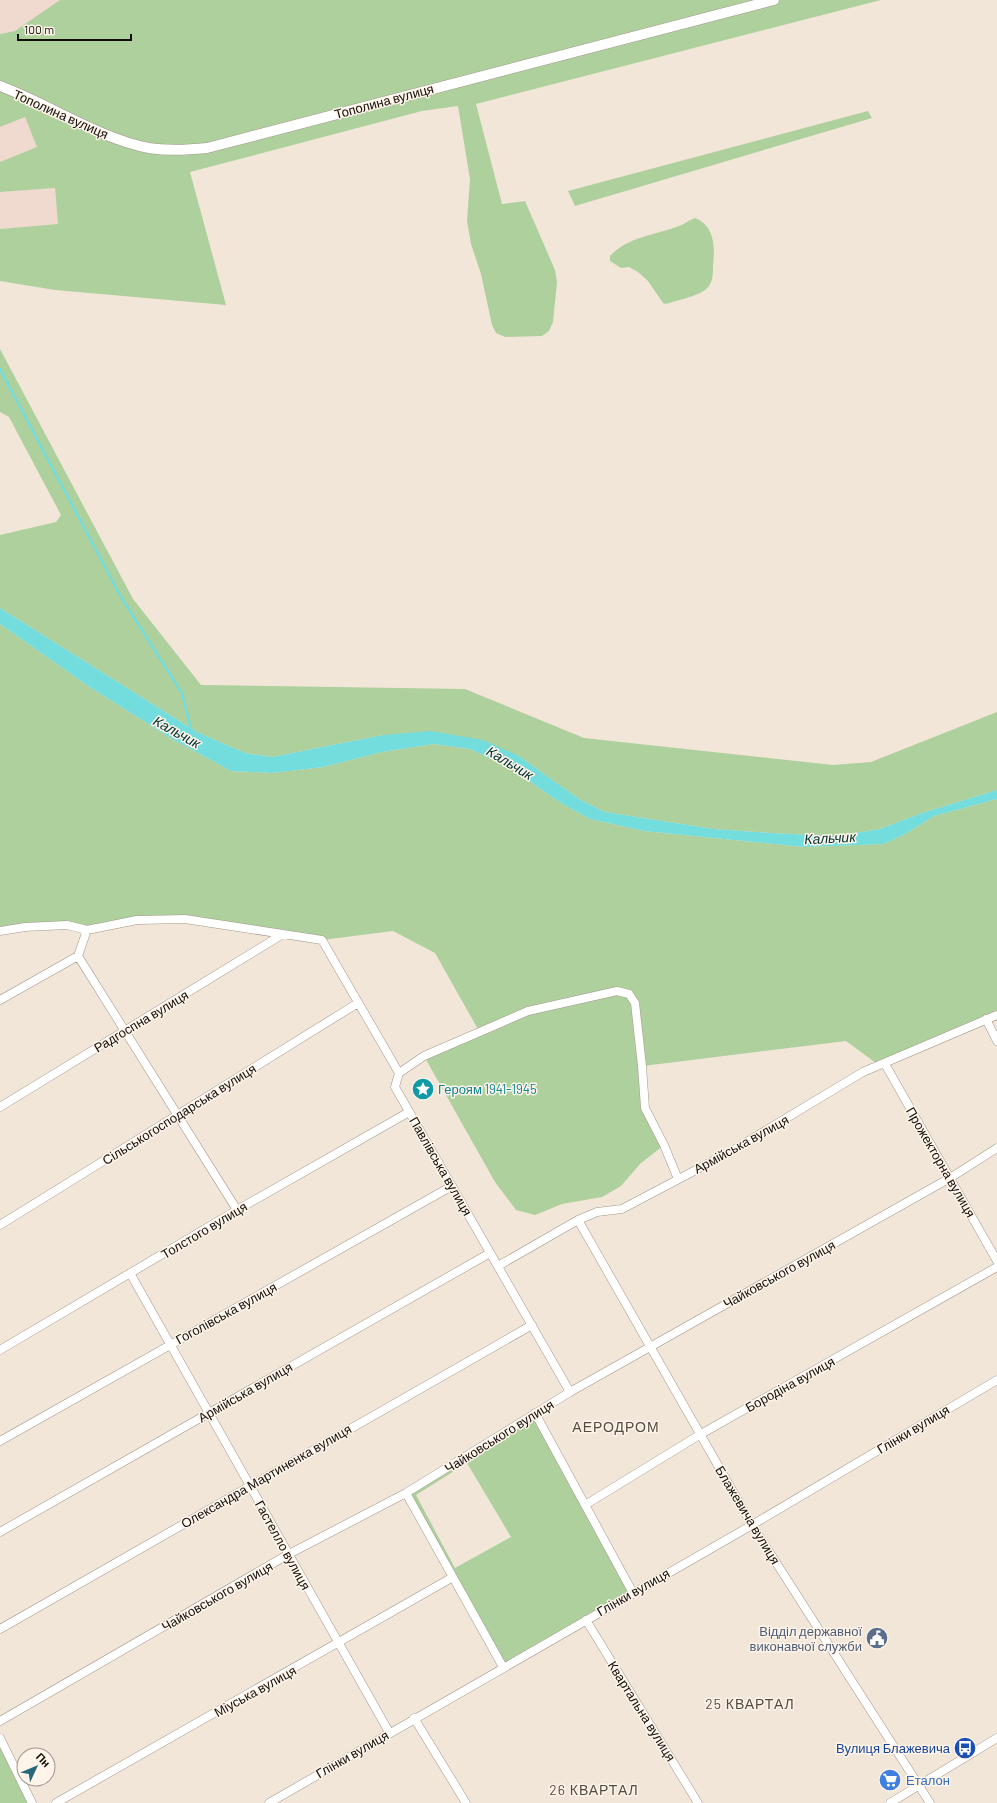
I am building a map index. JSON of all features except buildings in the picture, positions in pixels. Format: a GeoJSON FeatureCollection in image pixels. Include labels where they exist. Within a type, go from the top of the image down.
{"type":"FeatureCollection","features":[{"type":"Feature","properties":{"kind":"main road","name":"Тополина вулиця"},"geometry":{"type":"LineString","coordinates":[[0,86],[110,136],[129,143],[167,150],[207,148],[774,0]]}},
{"type":"Feature","properties":{"kind":"street"},"geometry":{"type":"LineString","coordinates":[[0,931],[25,927],[67,925],[87,930],[137,920],[185,919],[322,940],[399,1073],[424,1056],[528,1010],[617,991],[629,994],[635,1003],[645,1108],[664,1145],[678,1179]]}},
{"type":"Feature","properties":{"kind":"street"},"geometry":{"type":"LineString","coordinates":[[0,1000],[78,956],[87,930]]}},
{"type":"Feature","properties":{"kind":"street","name":"Радгоспна вулиця"},"geometry":{"type":"LineString","coordinates":[[0,1107],[283,934]]}},
{"type":"Feature","properties":{"kind":"street"},"geometry":{"type":"LineString","coordinates":[[78,956],[237,1210]]}},
{"type":"Feature","properties":{"kind":"street","name":"Сільськогосподарська вулиця"},"geometry":{"type":"LineString","coordinates":[[0,1226],[358,1003]]}},
{"type":"Feature","properties":{"kind":"street","name":"Армійська вулиця"},"geometry":{"type":"LineString","coordinates":[[498,1266],[578,1220],[597,1212],[622,1209],[730,1152],[863,1072],[885,1064],[997,1015]]}},
{"type":"Feature","properties":{"kind":"street"},"geometry":{"type":"LineString","coordinates":[[986,1019],[997,1041]]}},
{"type":"Feature","properties":{"kind":"street","name":"Прожекторна вулиця"},"geometry":{"type":"LineString","coordinates":[[885,1064],[997,1261]]}},
{"type":"Feature","properties":{"kind":"street","name":"Павлівська вулиця"},"geometry":{"type":"LineString","coordinates":[[399,1073],[395,1087],[570,1392]]}},
{"type":"Feature","properties":{"kind":"street","name":"Толстого вулиця"},"geometry":{"type":"LineString","coordinates":[[0,1350],[237,1210],[409,1112]]}},
{"type":"Feature","properties":{"kind":"street","name":"Чайковського вулиця"},"geometry":{"type":"LineString","coordinates":[[0,1721],[289,1554],[406,1493],[570,1392],[950,1178],[997,1148]]}},
{"type":"Feature","properties":{"kind":"street","name":"Гоголівська вулиця"},"geometry":{"type":"LineString","coordinates":[[0,1441],[452,1186]]}},
{"type":"Feature","properties":{"kind":"street","name":"Блажевича вулиця"},"geometry":{"type":"LineString","coordinates":[[578,1220],[752,1525],[930,1803]]}},
{"type":"Feature","properties":{"kind":"street","name":"Армійська вулиця"},"geometry":{"type":"LineString","coordinates":[[0,1532],[490,1253]]}},
{"type":"Feature","properties":{"kind":"street","name":"Бородіна вулиця"},"geometry":{"type":"LineString","coordinates":[[585,1505],[701,1434],[997,1267]]}},
{"type":"Feature","properties":{"kind":"street","name":"Гастелло вулиця"},"geometry":{"type":"LineString","coordinates":[[130,1273],[389,1732]]}},
{"type":"Feature","properties":{"kind":"street","name":"Олександра Мартиненка вулиця"},"geometry":{"type":"LineString","coordinates":[[0,1628],[532,1325]]}},
{"type":"Feature","properties":{"kind":"street","name":"Глінки вулиця"},"geometry":{"type":"LineString","coordinates":[[269,1803],[389,1732],[752,1525],[997,1380]]}},
{"type":"Feature","properties":{"kind":"street"},"geometry":{"type":"LineString","coordinates":[[535,1413],[633,1593]]}},
{"type":"Feature","properties":{"kind":"street"},"geometry":{"type":"LineString","coordinates":[[406,1493],[503,1667]]}},
{"type":"Feature","properties":{"kind":"street","name":"Міуська вулиця"},"geometry":{"type":"LineString","coordinates":[[56,1803],[453,1577]]}},
{"type":"Feature","properties":{"kind":"street","name":"Квартальна вулиця"},"geometry":{"type":"LineString","coordinates":[[586,1620],[698,1803]]}},
{"type":"Feature","properties":{"kind":"street"},"geometry":{"type":"LineString","coordinates":[[414,1718],[466,1803]]}},
{"type":"Feature","properties":{"kind":"street"},"geometry":{"type":"LineString","coordinates":[[0,1738],[32,1803]]}},
{"type":"Feature","properties":{"kind":"street"},"geometry":{"type":"LineString","coordinates":[[890,1803],[997,1738]]}},
{"type":"Feature","properties":{"kind":"shaded area"},"geometry":{"type":"Polygon","coordinates":[[[0,0],[60,0],[15,31],[0,34],[0,0]]]}},
{"type":"Feature","properties":{"kind":"shaded area"},"geometry":{"type":"Polygon","coordinates":[[[25,116],[38,147],[0,162],[0,127],[25,116]]]}},
{"type":"Feature","properties":{"kind":"shaded area"},"geometry":{"type":"Polygon","coordinates":[[[55,188],[58,224],[0,229],[0,192],[55,188]]]}},
{"type":"Feature","properties":{"kind":"green space"},"geometry":{"type":"Polygon","coordinates":[[[60,0],[881,0],[476,104],[502,204],[525,201],[555,270],[557,282],[553,322],[549,331],[542,336],[505,337],[496,333],[492,325],[481,274],[471,244],[467,221],[470,179],[458,106],[422,111],[190,172],[226,305],[55,290],[0,281],[0,229],[58,224],[55,188],[0,192],[0,162],[37,147],[25,117],[0,127],[0,34],[15,31],[60,0]]]}},
{"type":"Feature","properties":{"kind":"green space"},"geometry":{"type":"Polygon","coordinates":[[[868,111],[872,118],[575,206],[568,191],[868,111]]]}},
{"type":"Feature","properties":{"kind":"green space"},"geometry":{"type":"Polygon","coordinates":[[[695,218],[707,226],[712,238],[714,252],[712,279],[709,286],[701,292],[666,304],[663,303],[648,281],[638,272],[629,267],[621,268],[610,261],[610,256],[625,245],[642,237],[679,226],[695,218]]]}},
{"type":"Feature","properties":{"kind":"green space"},"geometry":{"type":"Polygon","coordinates":[[[0,349],[133,599],[201,685],[465,689],[584,738],[833,765],[871,762],[997,712],[997,790],[922,813],[880,829],[836,836],[713,829],[605,812],[579,799],[519,756],[383,735],[272,757],[245,753],[197,732],[0,608],[0,535],[56,522],[61,515],[9,417],[0,412],[0,349]]]}},
{"type":"Feature","properties":{"kind":"green space"},"geometry":{"type":"Polygon","coordinates":[[[0,624],[88,686],[174,740],[231,771],[272,773],[323,767],[382,752],[434,744],[470,749],[511,768],[559,802],[590,819],[644,831],[804,847],[884,844],[907,833],[934,816],[997,799],[997,1015],[880,1066],[846,1041],[643,1066],[645,1108],[664,1145],[640,1164],[621,1186],[602,1197],[562,1204],[535,1215],[516,1210],[495,1182],[424,1056],[479,1031],[435,953],[393,931],[322,940],[185,919],[137,920],[87,930],[67,925],[0,931],[0,624]]]}},
{"type":"Feature","properties":{"kind":"green space"},"geometry":{"type":"Polygon","coordinates":[[[534,1417],[630,1592],[504,1664],[409,1494],[534,1417]],[[467,1463],[416,1495],[455,1568],[511,1537],[467,1463]]]}},
{"type":"Feature","properties":{"kind":"green space"},"geometry":{"type":"Polygon","coordinates":[[[0,1738],[16,1770],[16,1787],[24,1787],[32,1803],[0,1803],[0,1738]]]}},
{"type":"Feature","properties":{"kind":"water","name":"Кальчик"},"geometry":{"type":"Polygon","coordinates":[[[0,608],[197,732],[245,753],[272,757],[383,735],[430,731],[483,740],[519,756],[579,799],[605,812],[713,829],[770,833],[836,836],[880,829],[922,813],[997,790],[997,799],[934,816],[907,833],[884,844],[804,847],[644,831],[590,819],[559,802],[511,768],[470,749],[434,744],[382,752],[323,767],[272,773],[231,771],[174,740],[88,686],[0,624],[0,608]]]}},
{"type":"Feature","properties":{"kind":"waterway","name":"Кальчик"},"geometry":{"type":"LineString","coordinates":[[0,369],[121,597],[182,693],[192,732]]}},
{"type":"Feature","properties":{"kind":"place","name":"Героям 1941-1945"},"geometry":{"type":"Point","coordinates":[423,1089]}},
{"type":"Feature","properties":{"kind":"place","name":"Відділ державної виконавчої служби"},"geometry":{"type":"Point","coordinates":[877,1638]}},
{"type":"Feature","properties":{"kind":"place","name":"Вулиця Блажевича"},"geometry":{"type":"Point","coordinates":[965,1748]}},
{"type":"Feature","properties":{"kind":"place","name":"Еталон"},"geometry":{"type":"Point","coordinates":[890,1780]}},
{"type":"Feature","properties":{"kind":"district","name":"АЕРОДРОМ"},"geometry":{"type":"Point","coordinates":[616,1427]}},
{"type":"Feature","properties":{"kind":"district","name":"25 КВАРТАЛ"},"geometry":{"type":"Point","coordinates":[750,1704]}},
{"type":"Feature","properties":{"kind":"district","name":"26 КВАРТАЛ"},"geometry":{"type":"Point","coordinates":[594,1790]}}]}
